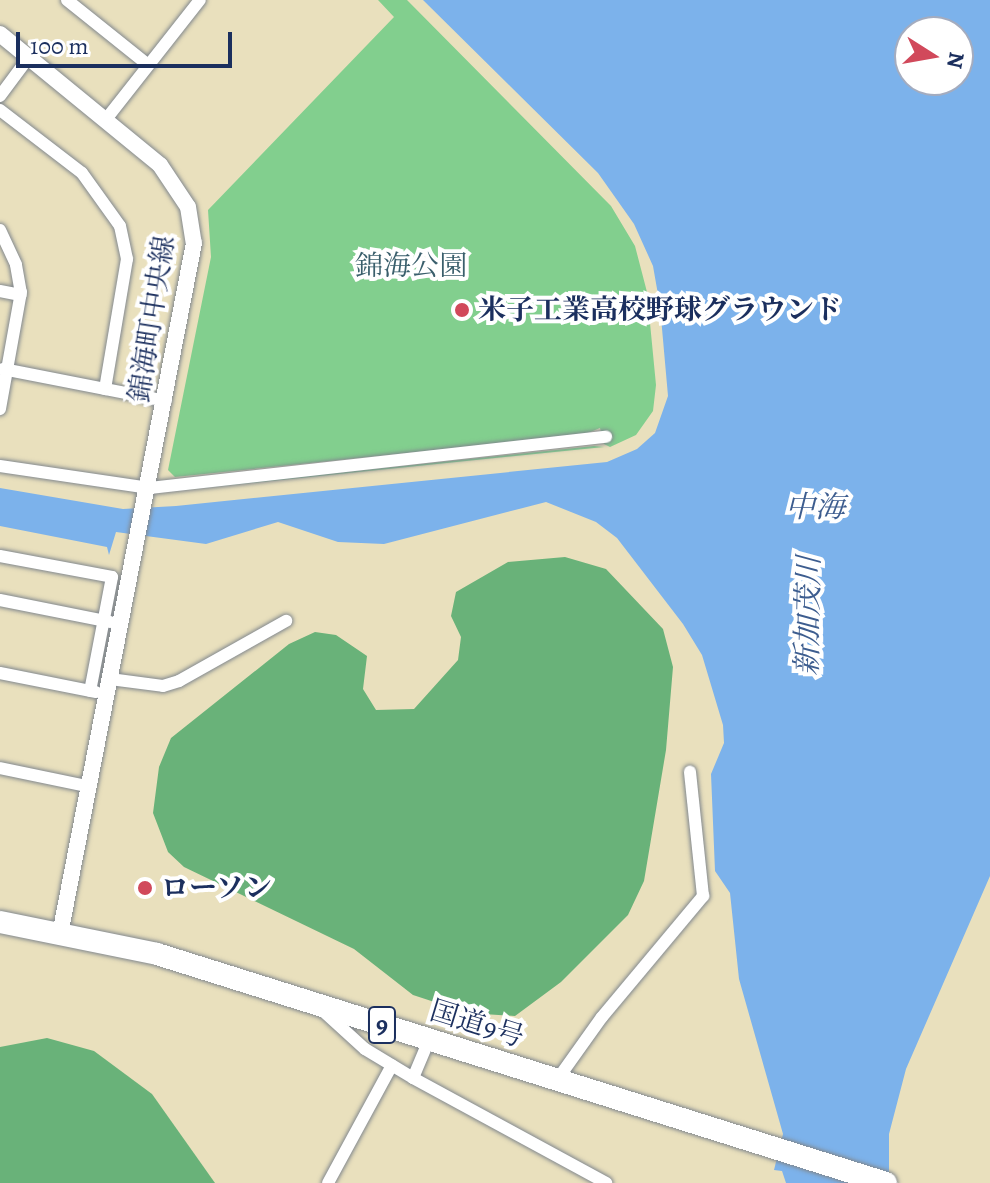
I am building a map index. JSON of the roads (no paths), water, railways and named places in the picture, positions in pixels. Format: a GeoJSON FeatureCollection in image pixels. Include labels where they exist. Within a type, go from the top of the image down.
{"type":"FeatureCollection","features":[{"type":"Feature","properties":{"kind":"highway","name":"国道9号"},"geometry":{"type":"LineString","coordinates":[[0,922],[157,954],[760,1146],[886,1183]]}},
{"type":"Feature","properties":{"kind":"street"},"geometry":{"type":"LineString","coordinates":[[107,118],[200,0]]}},
{"type":"Feature","properties":{"kind":"street"},"geometry":{"type":"LineString","coordinates":[[71,1],[148,65]]}},
{"type":"Feature","properties":{"kind":"street","name":"錦海町中央線"},"geometry":{"type":"LineString","coordinates":[[0,34],[107,118],[171,178],[192,220],[192,264],[140,540],[121,624],[102,688],[60,934]]}},
{"type":"Feature","properties":{"kind":"street"},"geometry":{"type":"LineString","coordinates":[[0,96],[29,57]]}},
{"type":"Feature","properties":{"kind":"street"},"geometry":{"type":"LineString","coordinates":[[0,110],[82,173],[120,226],[127,259],[105,389]]}},
{"type":"Feature","properties":{"kind":"street"},"geometry":{"type":"LineString","coordinates":[[0,230],[16,265],[21,295],[4,369],[0,409]]}},
{"type":"Feature","properties":{"kind":"street"},"geometry":{"type":"LineString","coordinates":[[0,291],[21,295]]}},
{"type":"Feature","properties":{"kind":"street"},"geometry":{"type":"LineString","coordinates":[[4,369],[166,401]]}},
{"type":"Feature","properties":{"kind":"street"},"geometry":{"type":"LineString","coordinates":[[0,466],[148,495],[606,437]]}},
{"type":"Feature","properties":{"kind":"street"},"geometry":{"type":"LineString","coordinates":[[0,556],[112,577],[103,620],[102,688]]}},
{"type":"Feature","properties":{"kind":"street"},"geometry":{"type":"LineString","coordinates":[[0,600],[121,624]]}},
{"type":"Feature","properties":{"kind":"street"},"geometry":{"type":"LineString","coordinates":[[0,673],[102,688],[163,686],[179,681],[286,621]]}},
{"type":"Feature","properties":{"kind":"street"},"geometry":{"type":"LineString","coordinates":[[0,768],[87,786]]}},
{"type":"Feature","properties":{"kind":"street"},"geometry":{"type":"LineString","coordinates":[[557,1080],[602,1017],[703,896],[690,772]]}},
{"type":"Feature","properties":{"kind":"street"},"geometry":{"type":"LineString","coordinates":[[318,1005],[336,1026],[413,1078],[606,1183]]}},
{"type":"Feature","properties":{"kind":"street"},"geometry":{"type":"LineString","coordinates":[[413,1078],[429,1040]]}},
{"type":"Feature","properties":{"kind":"street"},"geometry":{"type":"LineString","coordinates":[[328,1183],[392,1065]]}},
{"type":"Feature","properties":{"kind":"water","name":"中海"},"geometry":{"type":"Polygon","coordinates":[[[423,0],[990,0],[990,876],[906,1069],[889,1134],[889,1183],[786,1183],[782,1171],[774,1170],[783,1134],[739,979],[730,893],[715,871],[711,774],[724,743],[723,725],[702,655],[683,624],[617,538],[596,522],[546,502],[384,544],[338,542],[278,522],[206,544],[116,532],[109,555],[107,547],[0,526],[0,488],[123,509],[176,506],[607,462],[637,449],[655,433],[668,396],[653,266],[634,224],[598,173],[423,0]]]}},
{"type":"Feature","properties":{"kind":"place","name":"米子工業高校野球グラウンド"},"geometry":{"type":"Point","coordinates":[462,310]}},
{"type":"Feature","properties":{"kind":"place","name":"ローソン"},"geometry":{"type":"Point","coordinates":[145,888]}},
{"type":"Feature","properties":{"kind":"park label","name":"錦海公園"},"geometry":{"type":"Point","coordinates":[411,266]}},
{"type":"Feature","properties":{"kind":"water label","name":"新加茂川"},"geometry":{"type":"Point","coordinates":[808,616]}}]}
